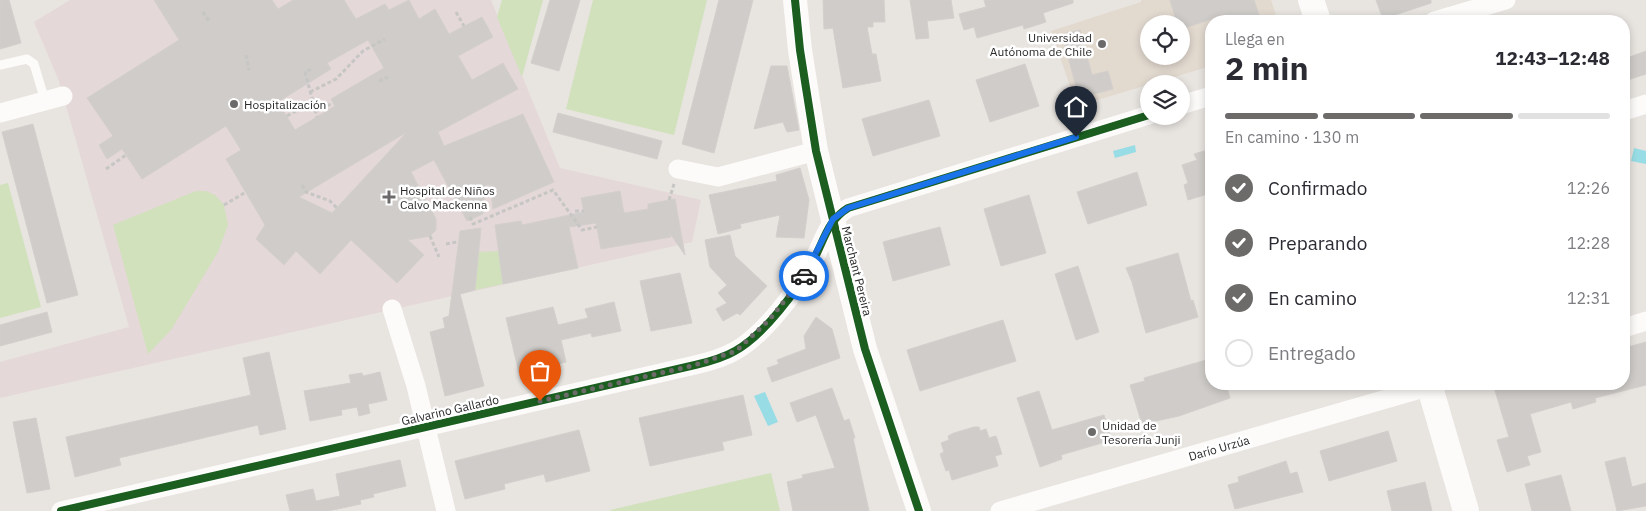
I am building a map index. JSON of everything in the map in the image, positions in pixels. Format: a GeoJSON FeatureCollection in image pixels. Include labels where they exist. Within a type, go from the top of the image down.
{"type":"FeatureCollection","features":[{"type":"Feature","properties":{"kind":"main road"},"geometry":{"type":"LineString","coordinates":[[1311,0],[1316,15]]}},
{"type":"Feature","properties":{"kind":"main road"},"geometry":{"type":"LineString","coordinates":[[1433,390],[1466,511]]}},
{"type":"Feature","properties":{"kind":"street","name":"Marchant Pereira"},"geometry":{"type":"LineString","coordinates":[[795,0],[800,50],[816,151],[876,387],[919,511]]}},
{"type":"Feature","properties":{"kind":"street"},"geometry":{"type":"LineString","coordinates":[[1455,15],[1506,0]]}},
{"type":"Feature","properties":{"kind":"street"},"geometry":{"type":"LineString","coordinates":[[0,113],[63,96]]}},
{"type":"Feature","properties":{"kind":"street"},"geometry":{"type":"LineString","coordinates":[[1190,102],[1205,98]]}},
{"type":"Feature","properties":{"kind":"street"},"geometry":{"type":"LineString","coordinates":[[1630,109],[1646,104]]}},
{"type":"Feature","properties":{"kind":"street"},"geometry":{"type":"LineString","coordinates":[[833,219],[858,203],[1140,118]]}},
{"type":"Feature","properties":{"kind":"street"},"geometry":{"type":"LineString","coordinates":[[678,168],[718,177],[816,151]]}},
{"type":"Feature","properties":{"kind":"street","name":"Galvarino Gallardo"},"geometry":{"type":"LineString","coordinates":[[61,511],[695,365],[736,351],[759,332],[796,289],[813,261],[833,219]]}},
{"type":"Feature","properties":{"kind":"street"},"geometry":{"type":"LineString","coordinates":[[392,309],[427,427],[446,511]]}},
{"type":"Feature","properties":{"kind":"street"},"geometry":{"type":"LineString","coordinates":[[1630,326],[1646,321]]}},
{"type":"Feature","properties":{"kind":"street","name":"Darío Urzúa"},"geometry":{"type":"LineString","coordinates":[[1000,511],[1415,390]]}},
{"type":"Feature","properties":{"kind":"lane"},"geometry":{"type":"LineString","coordinates":[[0,65],[27,59],[31,60],[34,64],[45,101]]}},
{"type":"Feature","properties":{"kind":"path"},"geometry":{"type":"LineString","coordinates":[[203,12],[209,21]]}},
{"type":"Feature","properties":{"kind":"path"},"geometry":{"type":"LineString","coordinates":[[456,12],[464,26]]}},
{"type":"Feature","properties":{"kind":"path"},"geometry":{"type":"LineString","coordinates":[[310,92],[336,79],[363,52],[385,39]]}},
{"type":"Feature","properties":{"kind":"path"},"geometry":{"type":"LineString","coordinates":[[246,55],[249,70]]}},
{"type":"Feature","properties":{"kind":"path"},"geometry":{"type":"LineString","coordinates":[[311,69],[305,72],[317,117]]}},
{"type":"Feature","properties":{"kind":"path"},"geometry":{"type":"LineString","coordinates":[[379,81],[388,77]]}},
{"type":"Feature","properties":{"kind":"path"},"geometry":{"type":"LineString","coordinates":[[287,116],[319,98]]}},
{"type":"Feature","properties":{"kind":"path"},"geometry":{"type":"LineString","coordinates":[[315,110],[333,103]]}},
{"type":"Feature","properties":{"kind":"path"},"geometry":{"type":"LineString","coordinates":[[106,169],[126,155]]}},
{"type":"Feature","properties":{"kind":"path"},"geometry":{"type":"LineString","coordinates":[[302,185],[306,192],[330,201],[337,208]]}},
{"type":"Feature","properties":{"kind":"path"},"geometry":{"type":"LineString","coordinates":[[470,217],[473,224],[552,190],[582,230],[597,227]]}},
{"type":"Feature","properties":{"kind":"path"},"geometry":{"type":"LineString","coordinates":[[224,205],[246,192]]}},
{"type":"Feature","properties":{"kind":"path"},"geometry":{"type":"LineString","coordinates":[[575,210],[584,210]]}},
{"type":"Feature","properties":{"kind":"path"},"geometry":{"type":"LineString","coordinates":[[430,236],[439,257]]}},
{"type":"Feature","properties":{"kind":"path"},"geometry":{"type":"LineString","coordinates":[[446,244],[457,242]]}},
{"type":"Feature","properties":{"kind":"shaded area","name":"Hospital de Niños Calvo Mackenna"},"geometry":{"type":"Polygon","coordinates":[[[70,0],[491,0],[560,168],[701,200],[692,242],[0,398],[0,362],[129,327],[59,81],[34,22],[70,0]]]}},
{"type":"Feature","properties":{"kind":"shaded area","name":"Universidad Autónoma de Chile"},"geometry":{"type":"Polygon","coordinates":[[[1141,0],[1271,0],[1276,15],[1205,15],[1205,68],[1181,75],[1140,75],[1140,87],[1077,106],[1051,31],[1141,2],[1141,0]]]}},
{"type":"Feature","properties":{"kind":"green space"},"geometry":{"type":"Polygon","coordinates":[[[502,0],[543,0],[522,77],[497,17],[502,0]]]}},
{"type":"Feature","properties":{"kind":"green space"},"geometry":{"type":"Polygon","coordinates":[[[593,0],[707,0],[674,135],[566,109],[593,0]]]}},
{"type":"Feature","properties":{"kind":"green space"},"geometry":{"type":"Polygon","coordinates":[[[8,183],[41,307],[0,318],[0,185],[8,183]]]}},
{"type":"Feature","properties":{"kind":"green space"},"geometry":{"type":"Polygon","coordinates":[[[196,191],[206,191],[215,195],[224,205],[228,225],[218,252],[171,330],[148,354],[113,225],[196,191]]]}},
{"type":"Feature","properties":{"kind":"green space"},"geometry":{"type":"Polygon","coordinates":[[[499,251],[503,284],[475,290],[479,252],[499,251]]]}},
{"type":"Feature","properties":{"kind":"green space"},"geometry":{"type":"Polygon","coordinates":[[[771,473],[780,511],[610,510],[771,473]]]}},
{"type":"Feature","properties":{"kind":"water"},"geometry":{"type":"Polygon","coordinates":[[[1135,145],[1136,152],[1115,158],[1113,151],[1135,145]]]}},
{"type":"Feature","properties":{"kind":"water"},"geometry":{"type":"Polygon","coordinates":[[[1634,148],[1646,151],[1646,164],[1631,161],[1634,148]]]}},
{"type":"Feature","properties":{"kind":"water"},"geometry":{"type":"Polygon","coordinates":[[[765,392],[778,422],[768,426],[754,396],[765,392]]]}},
{"type":"Feature","properties":{"kind":"building"},"geometry":{"type":"Polygon","coordinates":[[[0,0],[9,0],[21,43],[0,49],[0,0]]]}},
{"type":"Feature","properties":{"kind":"building"},"geometry":{"type":"Polygon","coordinates":[[[154,0],[272,0],[278,9],[293,0],[344,0],[356,19],[385,4],[389,10],[409,0],[419,19],[435,9],[449,34],[482,17],[493,37],[458,56],[472,80],[503,63],[518,89],[438,132],[444,146],[523,114],[554,182],[493,209],[490,185],[486,185],[483,214],[467,221],[434,160],[411,172],[436,219],[436,230],[430,236],[408,240],[424,255],[397,283],[351,240],[320,274],[296,251],[284,265],[256,239],[265,225],[226,159],[241,150],[226,126],[142,179],[122,149],[107,159],[99,145],[113,136],[87,98],[179,40],[154,0]],[[368,40],[327,63],[331,69],[278,102],[295,130],[335,106],[331,99],[384,68],[368,40]],[[407,132],[299,197],[332,213],[407,132]]]}},
{"type":"Feature","properties":{"kind":"building"},"geometry":{"type":"Polygon","coordinates":[[[550,0],[580,0],[559,71],[531,63],[550,0]]]}},
{"type":"Feature","properties":{"kind":"building"},"geometry":{"type":"Polygon","coordinates":[[[719,0],[753,0],[714,153],[682,144],[719,0]]]}},
{"type":"Feature","properties":{"kind":"building"},"geometry":{"type":"Polygon","coordinates":[[[823,0],[884,0],[885,22],[873,22],[873,27],[867,27],[872,54],[876,54],[881,81],[843,88],[833,28],[824,29],[823,0]]]}},
{"type":"Feature","properties":{"kind":"building"},"geometry":{"type":"Polygon","coordinates":[[[910,0],[951,0],[954,18],[927,21],[929,38],[916,39],[910,0]]]}},
{"type":"Feature","properties":{"kind":"building"},"geometry":{"type":"Polygon","coordinates":[[[984,0],[1073,0],[1073,3],[1043,13],[1046,22],[1024,29],[1023,25],[977,38],[974,27],[964,30],[959,14],[986,7],[984,0]]]}},
{"type":"Feature","properties":{"kind":"building"},"geometry":{"type":"Polygon","coordinates":[[[1170,0],[1254,0],[1259,15],[1205,15],[1205,21],[1190,26],[1190,15],[1174,15],[1170,0]]]}},
{"type":"Feature","properties":{"kind":"building"},"geometry":{"type":"Polygon","coordinates":[[[1376,0],[1431,0],[1431,3],[1395,15],[1382,15],[1376,0]]]}},
{"type":"Feature","properties":{"kind":"building"},"geometry":{"type":"Polygon","coordinates":[[[1080,30],[1092,75],[1108,71],[1113,89],[1079,98],[1062,34],[1080,30]]]}},
{"type":"Feature","properties":{"kind":"building"},"geometry":{"type":"Polygon","coordinates":[[[1646,51],[1646,74],[1630,79],[1630,57],[1646,51]]]}},
{"type":"Feature","properties":{"kind":"building"},"geometry":{"type":"Polygon","coordinates":[[[1025,64],[1039,106],[990,122],[976,80],[1025,64]]]}},
{"type":"Feature","properties":{"kind":"building"},"geometry":{"type":"Polygon","coordinates":[[[771,66],[787,66],[799,130],[787,132],[783,122],[754,129],[771,66]]]}},
{"type":"Feature","properties":{"kind":"building"},"geometry":{"type":"Polygon","coordinates":[[[929,100],[940,136],[873,156],[862,119],[929,100]]]}},
{"type":"Feature","properties":{"kind":"building"},"geometry":{"type":"Polygon","coordinates":[[[558,113],[662,141],[657,159],[553,132],[558,113]]]}},
{"type":"Feature","properties":{"kind":"building"},"geometry":{"type":"Polygon","coordinates":[[[33,124],[78,295],[47,303],[2,132],[33,124]]]}},
{"type":"Feature","properties":{"kind":"building"},"geometry":{"type":"Polygon","coordinates":[[[1205,151],[1205,195],[1188,200],[1184,185],[1188,183],[1182,165],[1197,160],[1194,154],[1205,151]]]}},
{"type":"Feature","properties":{"kind":"building"},"geometry":{"type":"Polygon","coordinates":[[[800,168],[809,200],[804,238],[776,237],[780,215],[740,224],[741,228],[718,234],[709,195],[777,181],[776,175],[800,168]]]}},
{"type":"Feature","properties":{"kind":"building"},"geometry":{"type":"Polygon","coordinates":[[[1137,172],[1147,205],[1088,224],[1077,192],[1137,172]]]}},
{"type":"Feature","properties":{"kind":"building"},"geometry":{"type":"Polygon","coordinates":[[[620,191],[624,213],[648,209],[648,204],[675,199],[685,255],[669,232],[671,237],[601,249],[596,223],[569,227],[578,268],[503,284],[495,225],[521,221],[522,225],[584,212],[581,198],[620,191]]]}},
{"type":"Feature","properties":{"kind":"building"},"geometry":{"type":"Polygon","coordinates":[[[1029,195],[1046,253],[1001,266],[984,209],[1029,195]]]}},
{"type":"Feature","properties":{"kind":"building"},"geometry":{"type":"Polygon","coordinates":[[[940,227],[950,265],[893,281],[883,242],[940,227]]]}},
{"type":"Feature","properties":{"kind":"building"},"geometry":{"type":"Polygon","coordinates":[[[481,228],[475,290],[460,294],[484,386],[445,396],[430,332],[445,328],[443,318],[449,316],[460,231],[481,228]]]}},
{"type":"Feature","properties":{"kind":"building"},"geometry":{"type":"Polygon","coordinates":[[[730,235],[735,256],[767,286],[740,315],[737,313],[723,321],[716,309],[727,303],[718,293],[727,285],[710,267],[705,240],[730,235]]]}},
{"type":"Feature","properties":{"kind":"building"},"geometry":{"type":"Polygon","coordinates":[[[1178,253],[1191,301],[1193,300],[1198,317],[1146,333],[1132,282],[1126,268],[1178,253]]]}},
{"type":"Feature","properties":{"kind":"building"},"geometry":{"type":"Polygon","coordinates":[[[1078,266],[1099,332],[1076,340],[1055,274],[1078,266]]]}},
{"type":"Feature","properties":{"kind":"building"},"geometry":{"type":"Polygon","coordinates":[[[680,273],[692,323],[651,331],[640,281],[680,273]]]}},
{"type":"Feature","properties":{"kind":"building"},"geometry":{"type":"Polygon","coordinates":[[[614,302],[621,331],[592,337],[591,333],[561,340],[566,362],[519,373],[506,318],[553,307],[558,325],[588,318],[585,309],[614,302]]]}},
{"type":"Feature","properties":{"kind":"building"},"geometry":{"type":"Polygon","coordinates":[[[47,312],[52,332],[0,346],[0,325],[47,312]]]}},
{"type":"Feature","properties":{"kind":"building"},"geometry":{"type":"Polygon","coordinates":[[[816,317],[832,329],[840,358],[772,382],[767,368],[779,364],[777,360],[806,349],[804,336],[816,317]]]}},
{"type":"Feature","properties":{"kind":"building"},"geometry":{"type":"Polygon","coordinates":[[[1003,320],[1016,361],[920,391],[907,350],[1003,320]]]}},
{"type":"Feature","properties":{"kind":"building"},"geometry":{"type":"Polygon","coordinates":[[[1646,342],[1646,385],[1630,389],[1630,346],[1646,342]]]}},
{"type":"Feature","properties":{"kind":"building"},"geometry":{"type":"Polygon","coordinates":[[[269,352],[286,429],[260,435],[258,425],[119,458],[121,465],[75,477],[66,437],[251,395],[243,358],[269,352]]]}},
{"type":"Feature","properties":{"kind":"building"},"geometry":{"type":"Polygon","coordinates":[[[1205,360],[1205,390],[1228,390],[1230,398],[1179,416],[1142,424],[1130,385],[1145,381],[1144,378],[1205,360]]]}},
{"type":"Feature","properties":{"kind":"building"},"geometry":{"type":"Polygon","coordinates":[[[380,372],[387,400],[368,404],[370,413],[359,416],[357,407],[341,410],[342,415],[310,421],[304,391],[351,383],[349,375],[362,373],[363,376],[380,372]]]}},
{"type":"Feature","properties":{"kind":"building"},"geometry":{"type":"Polygon","coordinates":[[[832,388],[844,421],[849,419],[855,438],[853,438],[869,511],[793,511],[787,482],[803,478],[802,475],[835,468],[816,415],[797,422],[790,403],[832,388]]]}},
{"type":"Feature","properties":{"kind":"building"},"geometry":{"type":"Polygon","coordinates":[[[1495,390],[1626,390],[1595,398],[1596,402],[1573,409],[1571,402],[1530,414],[1541,452],[1527,456],[1530,465],[1507,472],[1497,440],[1509,437],[1495,390]]]}},
{"type":"Feature","properties":{"kind":"building"},"geometry":{"type":"Polygon","coordinates":[[[1039,391],[1052,430],[1104,415],[1112,440],[1061,455],[1062,459],[1040,467],[1017,398],[1039,391]]]}},
{"type":"Feature","properties":{"kind":"building"},"geometry":{"type":"Polygon","coordinates":[[[743,395],[752,435],[722,442],[724,450],[650,466],[639,418],[743,395]]]}},
{"type":"Feature","properties":{"kind":"building"},"geometry":{"type":"Polygon","coordinates":[[[36,418],[50,489],[27,493],[13,422],[36,418]]]}},
{"type":"Feature","properties":{"kind":"building"},"geometry":{"type":"Polygon","coordinates":[[[979,427],[980,431],[986,429],[989,438],[996,436],[1002,454],[995,456],[998,466],[952,480],[949,470],[946,471],[940,454],[944,452],[941,443],[949,440],[948,436],[954,433],[979,427]]]}},
{"type":"Feature","properties":{"kind":"building"},"geometry":{"type":"Polygon","coordinates":[[[579,430],[590,471],[546,482],[544,474],[504,484],[505,489],[465,499],[455,461],[579,430]]]}},
{"type":"Feature","properties":{"kind":"building"},"geometry":{"type":"Polygon","coordinates":[[[1388,431],[1397,461],[1329,481],[1320,451],[1388,431]]]}},
{"type":"Feature","properties":{"kind":"building"},"geometry":{"type":"Polygon","coordinates":[[[1625,457],[1632,487],[1646,483],[1646,506],[1617,511],[1605,462],[1625,457]]]}},
{"type":"Feature","properties":{"kind":"building"},"geometry":{"type":"Polygon","coordinates":[[[400,460],[406,486],[373,494],[374,497],[360,500],[361,504],[328,511],[290,511],[286,495],[313,489],[316,501],[340,496],[336,474],[400,460]]]}},
{"type":"Feature","properties":{"kind":"building"},"geometry":{"type":"Polygon","coordinates":[[[1286,461],[1290,474],[1297,472],[1303,492],[1235,509],[1228,485],[1239,482],[1238,477],[1286,461]]]}},
{"type":"Feature","properties":{"kind":"building"},"geometry":{"type":"Polygon","coordinates":[[[1561,475],[1571,511],[1532,511],[1525,484],[1561,475]]]}},
{"type":"Feature","properties":{"kind":"building"},"geometry":{"type":"Polygon","coordinates":[[[1425,482],[1432,511],[1392,511],[1387,491],[1425,482]]]}},
{"type":"Feature","properties":{"kind":"cycle path"},"geometry":{"type":"LineString","coordinates":[[795,0],[800,50],[816,151],[865,349],[919,511]]}},
{"type":"Feature","properties":{"kind":"cycle path"},"geometry":{"type":"LineString","coordinates":[[61,511],[720,358],[746,344],[779,311],[806,273],[835,219],[848,208],[1140,118]]}},
{"type":"Feature","properties":{"kind":"way so far"},"geometry":{"type":"LineString","coordinates":[[540,401],[695,365],[736,351],[759,332],[796,289],[804,276]]}},
{"type":"Feature","properties":{"kind":"place","name":"Universidad Autónoma de Chile"},"geometry":{"type":"Point","coordinates":[1102,44]}},
{"type":"Feature","properties":{"kind":"place","name":"Hospitalización"},"geometry":{"type":"Point","coordinates":[234,104]}},
{"type":"Feature","properties":{"kind":"place","name":"Hospital de Niños Calvo Mackenna"},"geometry":{"type":"Point","coordinates":[389,197]}},
{"type":"Feature","properties":{"kind":"place","name":"Unidad de Tesorería Junji"},"geometry":{"type":"Point","coordinates":[1092,432]}},
{"type":"Feature","properties":{"kind":"route"},"geometry":{"type":"LineString","coordinates":[[804,276],[833,219],[848,208],[858,203],[1076,137]]}}]}
